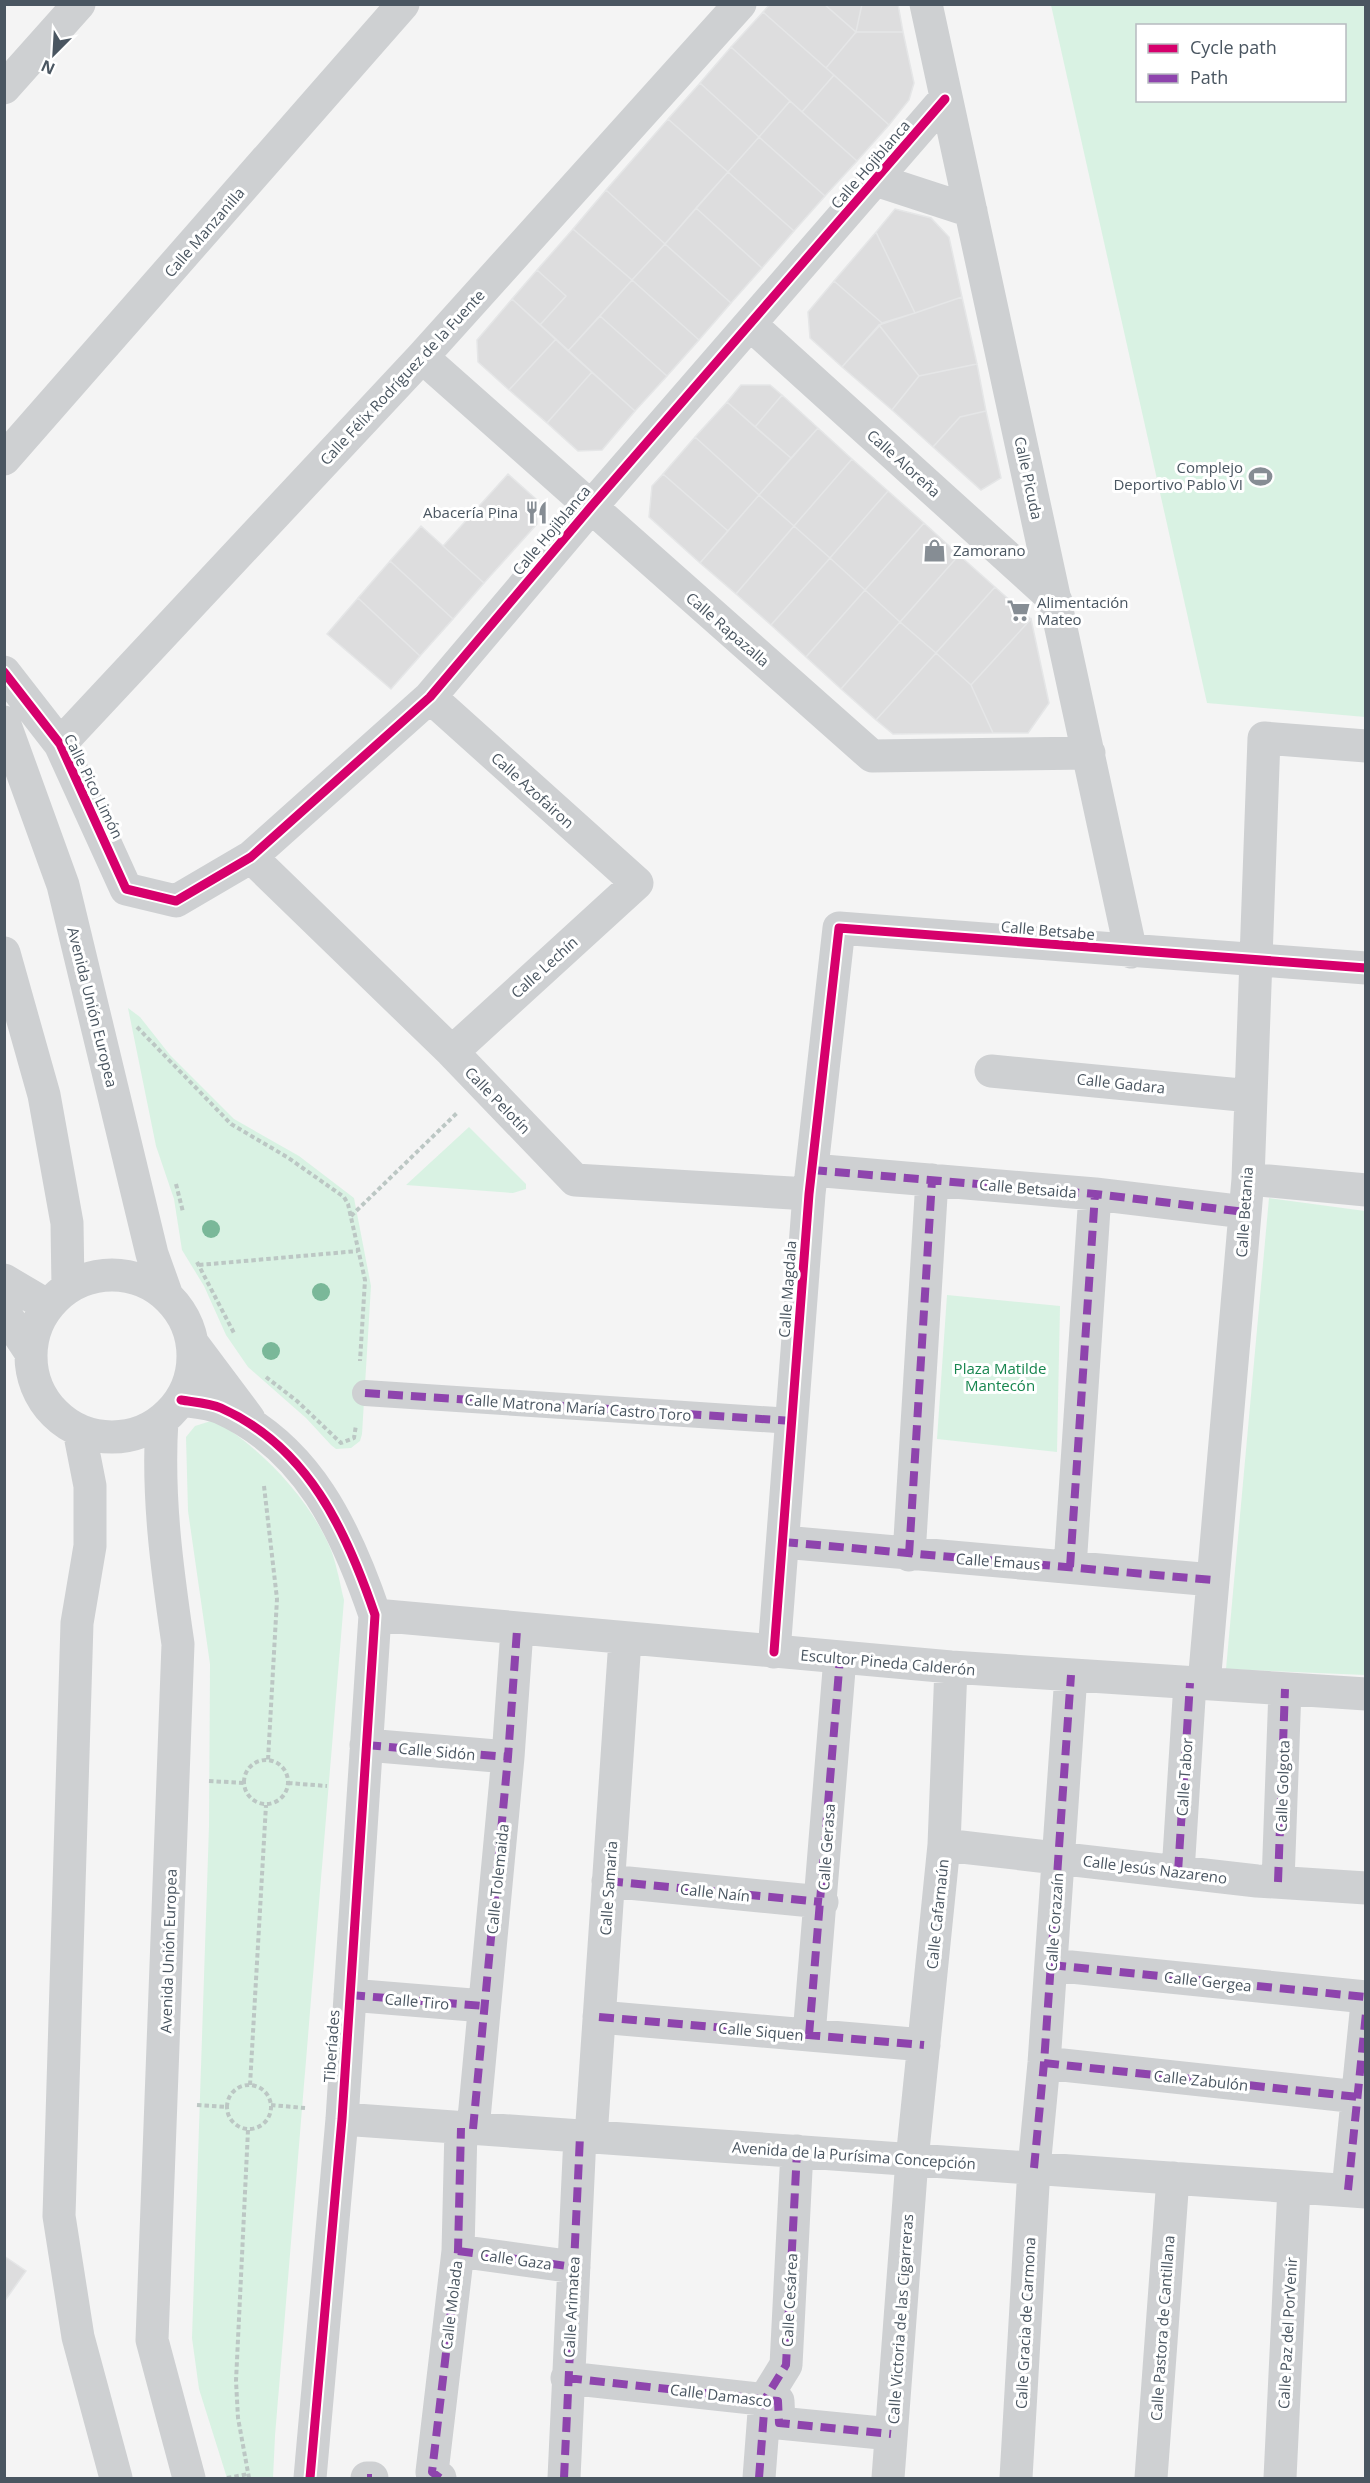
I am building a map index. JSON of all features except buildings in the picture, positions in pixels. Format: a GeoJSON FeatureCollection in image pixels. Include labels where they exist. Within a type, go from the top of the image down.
{"type":"FeatureCollection","features":[{"type":"Feature","properties":{"kind":"street"},"geometry":{"type":"LineString","coordinates":[[4,88],[79,4]]}},
{"type":"Feature","properties":{"kind":"street","name":"Calle Manzanilla"},"geometry":{"type":"LineString","coordinates":[[4,459],[403,4]]}},
{"type":"Feature","properties":{"kind":"street","name":"Calle Félix Rodríguez de la Fuente"},"geometry":{"type":"LineString","coordinates":[[60,744],[422,357],[740,4]]}},
{"type":"Feature","properties":{"kind":"street","name":"Calle Picuda"},"geometry":{"type":"LineString","coordinates":[[926,4],[1131,952]]}},
{"type":"Feature","properties":{"kind":"street","name":"Calle Hojiblanca"},"geometry":{"type":"LineString","coordinates":[[126,889],[176,901],[251,857],[430,697],[590,508],[945,99]]}},
{"type":"Feature","properties":{"kind":"street"},"geometry":{"type":"LineString","coordinates":[[876,180],[971,211]]}},
{"type":"Feature","properties":{"kind":"street","name":"Calle Aloreña"},"geometry":{"type":"LineString","coordinates":[[751,325],[1056,601]]}},
{"type":"Feature","properties":{"kind":"street","name":"Calle Rapazalla"},"geometry":{"type":"LineString","coordinates":[[422,357],[872,756],[1089,753]]}},
{"type":"Feature","properties":{"kind":"street","name":"Calle Pico Limón"},"geometry":{"type":"LineString","coordinates":[[4,672],[60,744],[126,889]]}},
{"type":"Feature","properties":{"kind":"street","name":"Calle Azofairon"},"geometry":{"type":"LineString","coordinates":[[430,697],[637,883]]}},
{"type":"Feature","properties":{"kind":"street","name":"Avenida Unión Europea"},"geometry":{"type":"LineString","coordinates":[[4,722],[63,885],[153,1254],[167,1296]]}},
{"type":"Feature","properties":{"kind":"street","name":"Calle Betania"},"geometry":{"type":"LineString","coordinates":[[1197,1684],[1213,1580],[1248,1179],[1264,738],[1365,746]]}},
{"type":"Feature","properties":{"kind":"street","name":"Calle Pelotín"},"geometry":{"type":"LineString","coordinates":[[251,857],[452,1052],[575,1180],[810,1182]]}},
{"type":"Feature","properties":{"kind":"street","name":"Calle Lechín"},"geometry":{"type":"LineString","coordinates":[[452,1052],[637,883]]}},
{"type":"Feature","properties":{"kind":"street","name":"Calle Betsabe"},"geometry":{"type":"LineString","coordinates":[[839,928],[1365,968]]}},
{"type":"Feature","properties":{"kind":"street","name":"Calle Magdala"},"geometry":{"type":"LineString","coordinates":[[774,1652],[810,1182],[839,928]]}},
{"type":"Feature","properties":{"kind":"street"},"geometry":{"type":"LineString","coordinates":[[4,953],[44,1095],[67,1223],[58,1297]]}},
{"type":"Feature","properties":{"kind":"street","name":"Calle Gadara"},"geometry":{"type":"LineString","coordinates":[[992,1071],[1251,1096]]}},
{"type":"Feature","properties":{"kind":"street"},"geometry":{"type":"LineString","coordinates":[[1248,1179],[1365,1190]]}},
{"type":"Feature","properties":{"kind":"street"},"geometry":{"type":"LineString","coordinates":[[909,1555],[932,1180]]}},
{"type":"Feature","properties":{"kind":"street","name":"Calle Betsaida"},"geometry":{"type":"LineString","coordinates":[[810,1182],[932,1180],[1095,1194],[1245,1212]]}},
{"type":"Feature","properties":{"kind":"street"},"geometry":{"type":"LineString","coordinates":[[1070,1567],[1095,1194]]}},
{"type":"Feature","properties":{"kind":"street"},"geometry":{"type":"LineString","coordinates":[[99,1275],[122,1275],[138,1279],[167,1296],[184,1318],[193,1344],[194,1364],[172,1410],[138,1433],[116,1437],[97,1436],[79,1430],[58,1417],[43,1399],[33,1377],[30,1353],[35,1330],[58,1297],[99,1275]]}},
{"type":"Feature","properties":{"kind":"street"},"geometry":{"type":"LineString","coordinates":[[4,1280],[58,1297]]}},
{"type":"Feature","properties":{"kind":"street"},"geometry":{"type":"LineString","coordinates":[[4,1312],[30,1353]]}},
{"type":"Feature","properties":{"kind":"street"},"geometry":{"type":"LineString","coordinates":[[193,1344],[255,1427],[304,1470],[335,1519],[358,1566],[375,1615]]}},
{"type":"Feature","properties":{"kind":"street","name":"Calle Matrona María Castro Toro"},"geometry":{"type":"LineString","coordinates":[[365,1393],[792,1421]]}},
{"type":"Feature","properties":{"kind":"street"},"geometry":{"type":"LineString","coordinates":[[172,1410],[219,1407],[255,1427]]}},
{"type":"Feature","properties":{"kind":"street","name":"Avenida Unión Europea"},"geometry":{"type":"LineString","coordinates":[[172,1410],[159,1461],[162,1539],[178,1644],[152,2340],[189,2478]]}},
{"type":"Feature","properties":{"kind":"street"},"geometry":{"type":"LineString","coordinates":[[79,1430],[90,1486],[90,1546],[77,1623],[58,2216],[78,2337],[116,2478]]}},
{"type":"Feature","properties":{"kind":"street","name":"Calle Emaus"},"geometry":{"type":"LineString","coordinates":[[783,1542],[909,1555],[1213,1580]]}},
{"type":"Feature","properties":{"kind":"street","name":"Escultor Pineda Calderón"},"geometry":{"type":"LineString","coordinates":[[375,1615],[625,1640],[951,1667],[1365,1694]]}},
{"type":"Feature","properties":{"kind":"street","name":"Tiberíades"},"geometry":{"type":"LineString","coordinates":[[310,2478],[342,2119],[375,1615]]}},
{"type":"Feature","properties":{"kind":"street","name":"Calle Tolemaida"},"geometry":{"type":"LineString","coordinates":[[467,2128],[484,2006],[508,1757],[517,1630]]}},
{"type":"Feature","properties":{"kind":"street","name":"Calle Samaria"},"geometry":{"type":"LineString","coordinates":[[585,2136],[599,2017],[625,1640]]}},
{"type":"Feature","properties":{"kind":"street","name":"Calle Gerasa"},"geometry":{"type":"LineString","coordinates":[[809,2035],[822,1902],[840,1658]]}},
{"type":"Feature","properties":{"kind":"street","name":"Calle Cafarnaún"},"geometry":{"type":"LineString","coordinates":[[912,2160],[944,1845],[951,1667]]}},
{"type":"Feature","properties":{"kind":"street","name":"Calle Corazaín"},"geometry":{"type":"LineString","coordinates":[[1034,2168],[1052,1965],[1071,1675]]}},
{"type":"Feature","properties":{"kind":"street","name":"Calle Tabor"},"geometry":{"type":"LineString","coordinates":[[1178,1872],[1197,1684]]}},
{"type":"Feature","properties":{"kind":"street","name":"Calle Golgota"},"geometry":{"type":"LineString","coordinates":[[1278,1882],[1285,1689]]}},
{"type":"Feature","properties":{"kind":"street","name":"Calle Sidón"},"geometry":{"type":"LineString","coordinates":[[366,1745],[508,1757]]}},
{"type":"Feature","properties":{"kind":"street","name":"Calle Jesús Nazareno"},"geometry":{"type":"LineString","coordinates":[[944,1845],[1178,1872],[1365,1888]]}},
{"type":"Feature","properties":{"kind":"street","name":"Calle Naín"},"geometry":{"type":"LineString","coordinates":[[608,1881],[822,1902]]}},
{"type":"Feature","properties":{"kind":"street","name":"Calle Gergea"},"geometry":{"type":"LineString","coordinates":[[1052,1965],[1365,1997]]}},
{"type":"Feature","properties":{"kind":"street","name":"Calle Tiro"},"geometry":{"type":"LineString","coordinates":[[350,1995],[484,2006]]}},
{"type":"Feature","properties":{"kind":"street"},"geometry":{"type":"LineString","coordinates":[[1357,2191],[1358,2097],[1365,2013]]}},
{"type":"Feature","properties":{"kind":"street","name":"Calle Siquen"},"geometry":{"type":"LineString","coordinates":[[599,2017],[924,2045]]}},
{"type":"Feature","properties":{"kind":"street","name":"Calle Zabulón"},"geometry":{"type":"LineString","coordinates":[[1044,2063],[1358,2097]]}},
{"type":"Feature","properties":{"kind":"street","name":"Avenida de la Purísima Concepción"},"geometry":{"type":"LineString","coordinates":[[342,2119],[1357,2191]]}},
{"type":"Feature","properties":{"kind":"street","name":"Calle Molada"},"geometry":{"type":"LineString","coordinates":[[440,2478],[432,2472],[458,2251],[467,2128]]}},
{"type":"Feature","properties":{"kind":"street","name":"Calle Arimatea"},"geometry":{"type":"LineString","coordinates":[[564,2478],[567,2378],[585,2136]]}},
{"type":"Feature","properties":{"kind":"street","name":"Calle Cesárea"},"geometry":{"type":"LineString","coordinates":[[759,2478],[765,2399],[786,2365],[797,2151]]}},
{"type":"Feature","properties":{"kind":"street","name":"Calle Victoria de las Cigarreras"},"geometry":{"type":"LineString","coordinates":[[888,2478],[912,2160]]}},
{"type":"Feature","properties":{"kind":"street","name":"Calle Gracia de Carmona"},"geometry":{"type":"LineString","coordinates":[[1016,2478],[1034,2168]]}},
{"type":"Feature","properties":{"kind":"street","name":"Calle Pastora de Cantillana"},"geometry":{"type":"LineString","coordinates":[[1151,2478],[1173,2178]]}},
{"type":"Feature","properties":{"kind":"street","name":"Calle Paz del PorVenir"},"geometry":{"type":"LineString","coordinates":[[1280,2478],[1294,2187]]}},
{"type":"Feature","properties":{"kind":"street","name":"Calle Gaza"},"geometry":{"type":"LineString","coordinates":[[458,2251],[574,2267]]}},
{"type":"Feature","properties":{"kind":"street","name":"Calle Damasco"},"geometry":{"type":"LineString","coordinates":[[567,2378],[778,2400],[779,2423],[891,2434]]}},
{"type":"Feature","properties":{"kind":"street"},"geometry":{"type":"LineString","coordinates":[[367,2478],[372,2478]]}},
{"type":"Feature","properties":{"kind":"path"},"geometry":{"type":"LineString","coordinates":[[138,1035],[137,1027],[231,1124],[287,1157],[344,1197],[351,1216],[365,1280],[360,1363]]}},
{"type":"Feature","properties":{"kind":"path"},"geometry":{"type":"LineString","coordinates":[[351,1216],[449,1121]]}},
{"type":"Feature","properties":{"kind":"path"},"geometry":{"type":"LineString","coordinates":[[173,1174],[183,1217]]}},
{"type":"Feature","properties":{"kind":"path"},"geometry":{"type":"LineString","coordinates":[[199,1265],[358,1251]]}},
{"type":"Feature","properties":{"kind":"path"},"geometry":{"type":"LineString","coordinates":[[195,1257],[238,1340]]}},
{"type":"Feature","properties":{"kind":"path"},"geometry":{"type":"LineString","coordinates":[[265,1376],[297,1401],[341,1443],[354,1438],[357,1422]]}},
{"type":"Feature","properties":{"kind":"path"},"geometry":{"type":"LineString","coordinates":[[255,1427],[274,1555],[277,1599],[268,1760]]}},
{"type":"Feature","properties":{"kind":"path"},"geometry":{"type":"LineString","coordinates":[[268,1760],[282,1767],[289,1780],[288,1787],[280,1800],[266,1805],[251,1799],[247,1794],[244,1779],[250,1766],[268,1760]]}},
{"type":"Feature","properties":{"kind":"path"},"geometry":{"type":"LineString","coordinates":[[250,2085],[266,1805]]}},
{"type":"Feature","properties":{"kind":"path"},"geometry":{"type":"LineString","coordinates":[[250,2085],[265,2092],[271,2105],[268,2120],[248,2130],[234,2124],[229,2118],[226,2107],[233,2091],[250,2085]]}},
{"type":"Feature","properties":{"kind":"path"},"geometry":{"type":"LineString","coordinates":[[227,2478],[249,2476],[238,2418],[236,2381],[248,2130]]}},
{"type":"Feature","properties":{"kind":"green space","name":"Complejo Deportivo Pablo VI"},"geometry":{"type":"Polygon","coordinates":[[[1051,5],[1365,5],[1365,717],[1207,703],[1051,5]]]}},
{"type":"Feature","properties":{"kind":"green space"},"geometry":{"type":"Polygon","coordinates":[[[128,1008],[140,1017],[170,1055],[234,1119],[299,1156],[354,1198],[371,1286],[362,1434],[360,1441],[351,1448],[336,1449],[306,1418],[248,1367],[226,1335],[204,1286],[182,1250],[174,1199],[156,1146],[128,1008]]]}},
{"type":"Feature","properties":{"kind":"green space"},"geometry":{"type":"Polygon","coordinates":[[[469,1127],[526,1184],[526,1189],[513,1193],[406,1185],[469,1127]]]}},
{"type":"Feature","properties":{"kind":"green space"},"geometry":{"type":"Polygon","coordinates":[[[1269,1198],[1365,1211],[1365,1675],[1226,1669],[1269,1198]]]}},
{"type":"Feature","properties":{"kind":"green space","name":"Plaza Matilde Mantecón"},"geometry":{"type":"Polygon","coordinates":[[[947,1295],[1060,1306],[1057,1452],[937,1439],[947,1295]]]}},
{"type":"Feature","properties":{"kind":"green space"},"geometry":{"type":"Polygon","coordinates":[[[214,1420],[266,1460],[282,1476],[310,1512],[331,1550],[344,1600],[273,2478],[227,2478],[199,2389],[192,2338],[209,1826],[210,1664],[188,1511],[186,1437],[195,1426],[214,1420]]]}},
{"type":"Feature","properties":{"kind":"marked path"},"geometry":{"type":"LineString","coordinates":[[812,1170],[1095,1194],[1245,1212]]}},
{"type":"Feature","properties":{"kind":"marked path"},"geometry":{"type":"LineString","coordinates":[[909,1555],[932,1180]]}},
{"type":"Feature","properties":{"kind":"marked path"},"geometry":{"type":"LineString","coordinates":[[1070,1567],[1095,1194]]}},
{"type":"Feature","properties":{"kind":"marked path"},"geometry":{"type":"LineString","coordinates":[[365,1393],[792,1421]]}},
{"type":"Feature","properties":{"kind":"marked path"},"geometry":{"type":"LineString","coordinates":[[783,1542],[1213,1580]]}},
{"type":"Feature","properties":{"kind":"marked path"},"geometry":{"type":"LineString","coordinates":[[473,2129],[508,1757],[517,1630]]}},
{"type":"Feature","properties":{"kind":"marked path"},"geometry":{"type":"LineString","coordinates":[[809,2035],[840,1658]]}},
{"type":"Feature","properties":{"kind":"marked path"},"geometry":{"type":"LineString","coordinates":[[1034,2168],[1044,2063],[1071,1675]]}},
{"type":"Feature","properties":{"kind":"marked path"},"geometry":{"type":"LineString","coordinates":[[1178,1872],[1190,1683]]}},
{"type":"Feature","properties":{"kind":"marked path"},"geometry":{"type":"LineString","coordinates":[[1278,1882],[1285,1689]]}},
{"type":"Feature","properties":{"kind":"marked path"},"geometry":{"type":"LineString","coordinates":[[366,1745],[508,1757]]}},
{"type":"Feature","properties":{"kind":"marked path"},"geometry":{"type":"LineString","coordinates":[[608,1881],[822,1902]]}},
{"type":"Feature","properties":{"kind":"marked path"},"geometry":{"type":"LineString","coordinates":[[1051,1965],[1366,1997]]}},
{"type":"Feature","properties":{"kind":"marked path"},"geometry":{"type":"LineString","coordinates":[[350,1995],[484,2006]]}},
{"type":"Feature","properties":{"kind":"marked path"},"geometry":{"type":"LineString","coordinates":[[1348,2190],[1366,2013]]}},
{"type":"Feature","properties":{"kind":"marked path"},"geometry":{"type":"LineString","coordinates":[[599,2017],[924,2045]]}},
{"type":"Feature","properties":{"kind":"marked path"},"geometry":{"type":"LineString","coordinates":[[1044,2063],[1358,2097]]}},
{"type":"Feature","properties":{"kind":"marked path"},"geometry":{"type":"LineString","coordinates":[[440,2478],[432,2472],[458,2251],[461,2128]]}},
{"type":"Feature","properties":{"kind":"marked path"},"geometry":{"type":"LineString","coordinates":[[564,2478],[580,2136]]}},
{"type":"Feature","properties":{"kind":"marked path"},"geometry":{"type":"LineString","coordinates":[[759,2478],[765,2399],[786,2365],[797,2151]]}},
{"type":"Feature","properties":{"kind":"marked path"},"geometry":{"type":"LineString","coordinates":[[458,2251],[574,2267]]}},
{"type":"Feature","properties":{"kind":"marked path"},"geometry":{"type":"LineString","coordinates":[[567,2378],[778,2401],[779,2423],[891,2434]]}},
{"type":"Feature","properties":{"kind":"marked path"},"geometry":{"type":"LineString","coordinates":[[367,2478],[372,2478]]}},
{"type":"Feature","properties":{"kind":"cycle path"},"geometry":{"type":"LineString","coordinates":[[4,672],[60,744],[126,889],[176,901],[251,857],[430,697],[590,508],[945,99]]}},
{"type":"Feature","properties":{"kind":"cycle path"},"geometry":{"type":"LineString","coordinates":[[774,1652],[809,1194],[839,928],[1366,968]]}},
{"type":"Feature","properties":{"kind":"cycle path"},"geometry":{"type":"LineString","coordinates":[[181,1400],[217,1406],[251,1425],[278,1445],[300,1468],[320,1494],[336,1522],[351,1552],[375,1615],[342,2119],[310,2478]]}},
{"type":"Feature","properties":{"kind":"place","name":"Complejo Deportivo Pablo VI"},"geometry":{"type":"Point","coordinates":[1261,476]}},
{"type":"Feature","properties":{"kind":"place","name":"Abacería Pina"},"geometry":{"type":"Point","coordinates":[536,512]}},
{"type":"Feature","properties":{"kind":"place","name":"Zamorano"},"geometry":{"type":"Point","coordinates":[935,550]}},
{"type":"Feature","properties":{"kind":"place","name":"Alimentación Mateo"},"geometry":{"type":"Point","coordinates":[1019,611]}}]}
